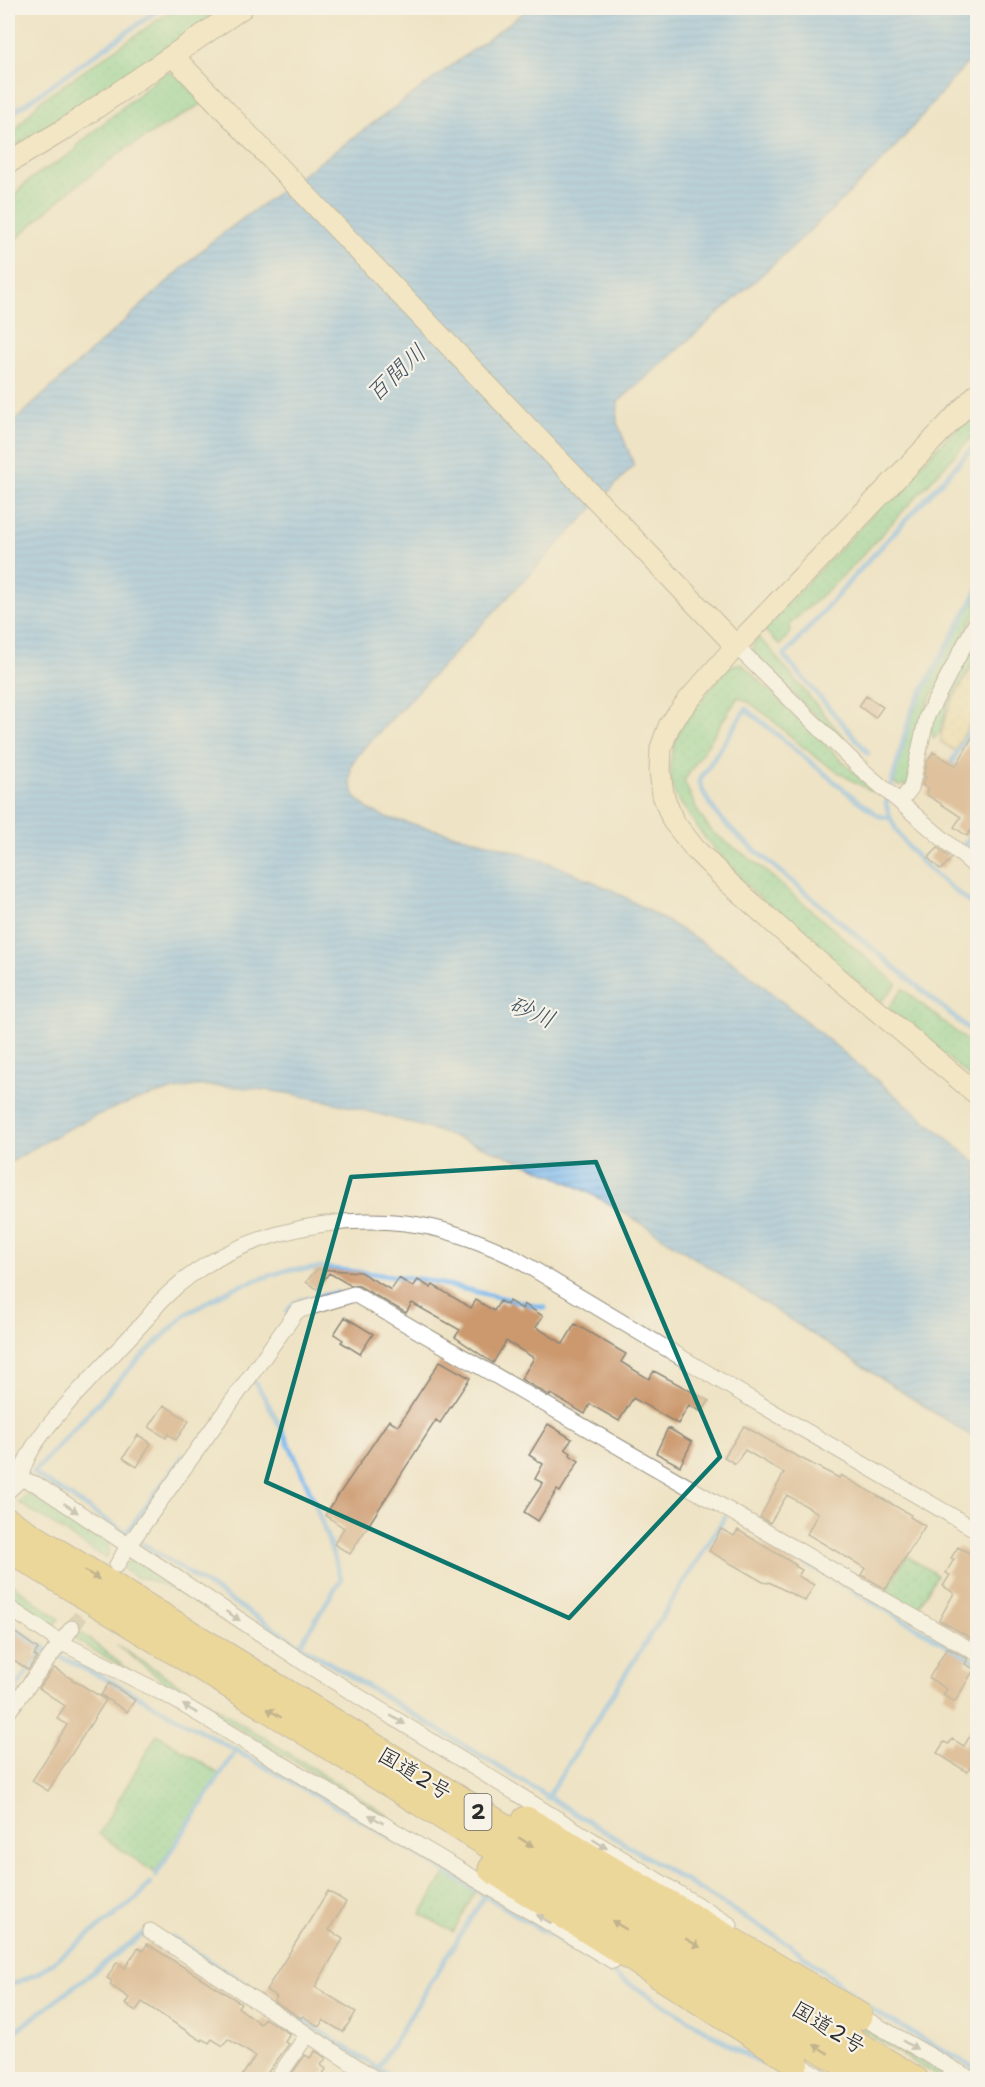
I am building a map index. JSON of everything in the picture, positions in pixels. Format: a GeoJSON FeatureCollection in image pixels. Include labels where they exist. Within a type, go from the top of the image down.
{"type":"FeatureCollection","features":[{"type":"Feature","properties":{"kind":"highway","name":"国道2号"},"geometry":{"type":"LineString","coordinates":[[8,1522],[36,1553],[304,1732],[871,2079]]}},
{"type":"Feature","properties":{"kind":"highway","name":"国道2号"},"geometry":{"type":"LineString","coordinates":[[8,1548],[36,1553],[150,1611],[915,2079]]}},
{"type":"Feature","properties":{"kind":"highway"},"geometry":{"type":"LineString","coordinates":[[150,1611],[367,1726],[859,2016]]}},
{"type":"Feature","properties":{"kind":"highway"},"geometry":{"type":"LineString","coordinates":[[304,1732],[335,1768],[795,2061]]}},
{"type":"Feature","properties":{"kind":"street"},"geometry":{"type":"LineString","coordinates":[[8,163],[65,129],[242,8]]}},
{"type":"Feature","properties":{"kind":"street"},"geometry":{"type":"LineString","coordinates":[[173,56],[736,646],[860,768],[978,869]]}},
{"type":"Feature","properties":{"kind":"street"},"geometry":{"type":"LineString","coordinates":[[978,393],[736,646],[686,703],[669,726],[661,748],[660,771],[663,795],[673,821],[695,849],[730,884],[808,953],[978,1095]]}},
{"type":"Feature","properties":{"kind":"street"},"geometry":{"type":"LineString","coordinates":[[894,796],[911,788],[927,716],[978,619]]}},
{"type":"Feature","properties":{"kind":"street"},"geometry":{"type":"LineString","coordinates":[[8,1491],[21,1479],[22,1467],[50,1424],[164,1298],[195,1273],[223,1256],[294,1230],[331,1224],[405,1223],[443,1231],[485,1244],[513,1257],[978,1531]]}},
{"type":"Feature","properties":{"kind":"street"},"geometry":{"type":"LineString","coordinates":[[117,1565],[128,1546],[297,1311],[354,1294],[978,1654]]}},
{"type":"Feature","properties":{"kind":"street"},"geometry":{"type":"LineString","coordinates":[[21,1479],[36,1484],[306,1664],[781,1957],[859,2016],[973,2079]]}},
{"type":"Feature","properties":{"kind":"street"},"geometry":{"type":"LineString","coordinates":[[8,1607],[55,1649],[170,1697],[741,2038],[795,2061],[825,2079]]}},
{"type":"Feature","properties":{"kind":"street"},"geometry":{"type":"LineString","coordinates":[[8,1712],[72,1628]]}},
{"type":"Feature","properties":{"kind":"street"},"geometry":{"type":"LineString","coordinates":[[150,1931],[377,2079]]}},
{"type":"Feature","properties":{"kind":"street"},"geometry":{"type":"LineString","coordinates":[[276,2079],[307,2035]]}},
{"type":"Feature","properties":{"kind":"highlighted area"},"geometry":{"type":"Polygon","coordinates":[[[596,1162],[720,1457],[569,1618],[266,1482],[351,1177],[596,1162]]]}},
{"type":"Feature","properties":{"kind":"green space"},"geometry":{"type":"Polygon","coordinates":[[[175,8],[226,8],[8,151],[8,139],[39,102],[175,8]]]}},
{"type":"Feature","properties":{"kind":"green space"},"geometry":{"type":"Polygon","coordinates":[[[165,72],[177,73],[203,103],[124,150],[67,193],[8,246],[7,212],[19,190],[37,175],[75,151],[79,144],[165,72]]]}},
{"type":"Feature","properties":{"kind":"green space"},"geometry":{"type":"Polygon","coordinates":[[[977,406],[977,431],[847,572],[790,624],[791,632],[780,645],[763,629],[977,406]]]}},
{"type":"Feature","properties":{"kind":"green space"},"geometry":{"type":"Polygon","coordinates":[[[977,592],[977,611],[927,705],[908,785],[898,786],[894,782],[913,713],[977,592]]]}},
{"type":"Feature","properties":{"kind":"green space"},"geometry":{"type":"Polygon","coordinates":[[[977,631],[977,655],[947,707],[940,732],[934,738],[930,725],[977,631]]]}},
{"type":"Feature","properties":{"kind":"green space"},"geometry":{"type":"Polygon","coordinates":[[[757,637],[771,650],[867,765],[758,660],[753,648],[757,637]]]}},
{"type":"Feature","properties":{"kind":"green space"},"geometry":{"type":"Polygon","coordinates":[[[741,663],[875,793],[824,763],[764,713],[738,697],[684,781],[698,812],[712,832],[756,863],[897,984],[881,1002],[749,888],[705,838],[675,795],[671,783],[670,763],[674,744],[682,726],[727,667],[741,663]]]}},
{"type":"Feature","properties":{"kind":"green space"},"geometry":{"type":"Polygon","coordinates":[[[903,989],[977,1049],[977,1083],[888,1008],[903,989]]]}},
{"type":"Feature","properties":{"kind":"green space"},"geometry":{"type":"Polygon","coordinates":[[[28,1494],[40,1497],[105,1536],[109,1548],[106,1559],[18,1502],[28,1494]]]}},
{"type":"Feature","properties":{"kind":"green space"},"geometry":{"type":"Polygon","coordinates":[[[907,1556],[937,1575],[916,1611],[887,1593],[887,1588],[907,1556]]]}},
{"type":"Feature","properties":{"kind":"green space"},"geometry":{"type":"Polygon","coordinates":[[[133,1560],[139,1561],[227,1619],[154,1582],[137,1578],[122,1568],[124,1564],[133,1560]]]}},
{"type":"Feature","properties":{"kind":"green space"},"geometry":{"type":"Polygon","coordinates":[[[8,1581],[59,1619],[52,1628],[8,1602],[8,1581]]]}},
{"type":"Feature","properties":{"kind":"green space"},"geometry":{"type":"Polygon","coordinates":[[[76,1629],[132,1672],[77,1641],[74,1635],[76,1629]]]}},
{"type":"Feature","properties":{"kind":"green space"},"geometry":{"type":"Polygon","coordinates":[[[116,1645],[386,1814],[390,1819],[175,1690],[116,1645]]]}},
{"type":"Feature","properties":{"kind":"green space"},"geometry":{"type":"Polygon","coordinates":[[[157,1734],[219,1774],[155,1873],[99,1834],[157,1734]]]}},
{"type":"Feature","properties":{"kind":"green space"},"geometry":{"type":"Polygon","coordinates":[[[448,1869],[478,1887],[453,1932],[421,1914],[448,1869]]]}},
{"type":"Feature","properties":{"kind":"green space"},"geometry":{"type":"Polygon","coordinates":[[[784,1982],[954,2079],[941,2079],[784,1982]]]}},
{"type":"Feature","properties":{"kind":"sand"},"geometry":{"type":"Polygon","coordinates":[[[977,659],[977,709],[955,751],[941,742],[942,731],[954,698],[977,659]]]}},
{"type":"Feature","properties":{"kind":"water"},"geometry":{"type":"Polygon","coordinates":[[[530,8],[977,8],[977,53],[896,146],[852,191],[786,252],[618,402],[617,422],[634,465],[362,750],[351,765],[350,782],[355,797],[368,809],[385,817],[492,844],[553,864],[614,891],[680,929],[739,966],[977,1163],[977,1440],[654,1232],[580,1188],[490,1150],[398,1119],[335,1103],[276,1092],[247,1088],[193,1086],[141,1099],[95,1116],[51,1138],[8,1164],[8,427],[211,242],[530,8]]]}},
{"type":"Feature","properties":{"kind":"building"},"geometry":{"type":"Polygon","coordinates":[[[866,696],[883,707],[875,718],[859,706],[866,696]]]}},
{"type":"Feature","properties":{"kind":"building"},"geometry":{"type":"Polygon","coordinates":[[[978,727],[978,831],[973,827],[967,836],[954,827],[961,817],[926,794],[929,789],[922,785],[926,777],[924,776],[927,762],[933,752],[956,766],[978,727]]]}},
{"type":"Feature","properties":{"kind":"building"},"geometry":{"type":"Polygon","coordinates":[[[938,848],[951,859],[941,870],[928,858],[938,848]]]}},
{"type":"Feature","properties":{"kind":"building"},"geometry":{"type":"Polygon","coordinates":[[[317,1269],[360,1272],[391,1290],[399,1278],[413,1287],[418,1280],[431,1288],[433,1285],[471,1308],[476,1300],[494,1311],[500,1301],[507,1305],[509,1301],[522,1309],[524,1304],[543,1316],[536,1327],[563,1344],[575,1324],[626,1354],[621,1362],[649,1379],[654,1371],[709,1401],[702,1412],[689,1405],[678,1424],[633,1398],[619,1421],[590,1404],[585,1414],[521,1379],[534,1358],[506,1341],[493,1363],[455,1337],[460,1330],[412,1303],[406,1313],[359,1286],[350,1285],[329,1273],[317,1289],[306,1282],[317,1269]]]}},
{"type":"Feature","properties":{"kind":"building"},"geometry":{"type":"Polygon","coordinates":[[[345,1317],[373,1334],[360,1354],[341,1342],[343,1340],[334,1334],[345,1317]]]}},
{"type":"Feature","properties":{"kind":"building"},"geometry":{"type":"Polygon","coordinates":[[[440,1361],[470,1378],[440,1423],[436,1420],[350,1554],[334,1544],[344,1528],[325,1515],[389,1420],[398,1426],[440,1361]]]}},
{"type":"Feature","properties":{"kind":"building"},"geometry":{"type":"Polygon","coordinates":[[[164,1405],[189,1421],[176,1440],[168,1434],[166,1438],[149,1427],[164,1405]]]}},
{"type":"Feature","properties":{"kind":"building"},"geometry":{"type":"Polygon","coordinates":[[[548,1424],[572,1439],[565,1449],[579,1461],[560,1492],[557,1490],[538,1521],[524,1512],[543,1483],[535,1479],[543,1464],[529,1455],[548,1424]]]}},
{"type":"Feature","properties":{"kind":"building"},"geometry":{"type":"Polygon","coordinates":[[[744,1426],[839,1478],[841,1475],[911,1515],[910,1517],[925,1526],[886,1589],[861,1575],[865,1568],[807,1534],[818,1513],[787,1495],[770,1523],[760,1517],[784,1473],[745,1450],[735,1464],[724,1457],[744,1426]]]}},
{"type":"Feature","properties":{"kind":"building"},"geometry":{"type":"Polygon","coordinates":[[[668,1428],[692,1442],[680,1466],[656,1453],[668,1428]]]}},
{"type":"Feature","properties":{"kind":"building"},"geometry":{"type":"Polygon","coordinates":[[[138,1435],[151,1443],[137,1467],[123,1458],[138,1435]]]}},
{"type":"Feature","properties":{"kind":"building"},"geometry":{"type":"Polygon","coordinates":[[[721,1529],[734,1536],[738,1530],[802,1570],[798,1576],[814,1585],[805,1601],[769,1582],[763,1582],[709,1551],[721,1529]]]}},
{"type":"Feature","properties":{"kind":"building"},"geometry":{"type":"Polygon","coordinates":[[[958,1547],[978,1558],[978,1642],[939,1620],[954,1593],[943,1586],[950,1575],[946,1573],[954,1559],[951,1558],[958,1547]]]}},
{"type":"Feature","properties":{"kind":"building"},"geometry":{"type":"Polygon","coordinates":[[[13,1631],[38,1649],[34,1655],[37,1657],[28,1670],[8,1656],[8,1640],[13,1631]]]}},
{"type":"Feature","properties":{"kind":"building"},"geometry":{"type":"Polygon","coordinates":[[[947,1648],[968,1659],[965,1664],[974,1669],[955,1702],[943,1695],[947,1689],[929,1678],[947,1648]]]}},
{"type":"Feature","properties":{"kind":"building"},"geometry":{"type":"Polygon","coordinates":[[[54,1668],[106,1700],[48,1791],[32,1781],[67,1725],[57,1718],[65,1706],[39,1688],[54,1668]]]}},
{"type":"Feature","properties":{"kind":"building"},"geometry":{"type":"Polygon","coordinates":[[[109,1683],[135,1700],[127,1712],[101,1695],[109,1683]]]}},
{"type":"Feature","properties":{"kind":"building"},"geometry":{"type":"Polygon","coordinates":[[[978,1723],[978,1756],[967,1772],[937,1753],[944,1742],[949,1744],[952,1739],[964,1746],[978,1723]]]}},
{"type":"Feature","properties":{"kind":"building"},"geometry":{"type":"Polygon","coordinates":[[[328,1891],[346,1902],[329,1930],[343,1939],[315,1987],[356,2012],[343,2032],[323,2020],[319,2027],[303,2016],[301,2018],[274,2001],[277,1997],[266,1990],[328,1891]]]}},
{"type":"Feature","properties":{"kind":"building"},"geometry":{"type":"Polygon","coordinates":[[[147,1944],[241,2003],[238,2007],[260,2024],[264,2018],[290,2034],[285,2042],[289,2044],[263,2079],[240,2079],[255,2056],[228,2039],[223,2046],[212,2039],[209,2043],[203,2039],[202,2041],[142,2002],[136,2011],[125,2004],[129,1998],[110,1985],[112,1981],[107,1978],[117,1962],[125,1968],[138,1948],[143,1951],[147,1944]]]}},
{"type":"Feature","properties":{"kind":"building"},"geometry":{"type":"Polygon","coordinates":[[[315,2051],[326,2058],[321,2065],[326,2069],[320,2079],[298,2079],[291,2075],[305,2055],[310,2058],[315,2051]]]}},
{"type":"Feature","properties":{"kind":"waterway"},"geometry":{"type":"LineString","coordinates":[[8,116],[161,8]]}},
{"type":"Feature","properties":{"kind":"waterway"},"geometry":{"type":"LineString","coordinates":[[868,753],[784,656],[978,442]]}},
{"type":"Feature","properties":{"kind":"waterway"},"geometry":{"type":"LineString","coordinates":[[978,590],[911,712],[886,804],[900,836],[911,850],[936,876],[978,909]]}},
{"type":"Feature","properties":{"kind":"waterway"},"geometry":{"type":"LineString","coordinates":[[890,818],[879,816],[858,801],[746,709],[699,781],[715,811],[738,836],[978,1037]]}},
{"type":"Feature","properties":{"kind":"waterway"},"geometry":{"type":"LineString","coordinates":[[960,769],[951,763],[978,716]]}},
{"type":"Feature","properties":{"kind":"waterway"},"geometry":{"type":"LineString","coordinates":[[978,824],[964,845],[978,856]]}},
{"type":"Feature","properties":{"kind":"waterway"},"geometry":{"type":"LineString","coordinates":[[128,1534],[33,1473],[130,1368],[185,1315],[233,1288],[287,1270],[323,1268],[426,1280],[545,1308]]}},
{"type":"Feature","properties":{"kind":"waterway"},"geometry":{"type":"LineString","coordinates":[[287,1312],[293,1304],[301,1300],[337,1293]]}},
{"type":"Feature","properties":{"kind":"waterway"},"geometry":{"type":"LineString","coordinates":[[254,1382],[283,1431],[305,1479],[341,1579],[300,1645]]}},
{"type":"Feature","properties":{"kind":"waterway"},"geometry":{"type":"LineString","coordinates":[[125,1535],[183,1456]]}},
{"type":"Feature","properties":{"kind":"waterway"},"geometry":{"type":"LineString","coordinates":[[547,1798],[725,1517]]}},
{"type":"Feature","properties":{"kind":"waterway"},"geometry":{"type":"LineString","coordinates":[[140,1542],[300,1645],[790,1945],[875,2012],[978,2070]]}},
{"type":"Feature","properties":{"kind":"waterway"},"geometry":{"type":"LineString","coordinates":[[805,1563],[978,1663]]}},
{"type":"Feature","properties":{"kind":"waterway"},"geometry":{"type":"LineString","coordinates":[[8,1623],[44,1649],[118,1685],[368,1824],[746,2055],[802,2080]]}},
{"type":"Feature","properties":{"kind":"waterway"},"geometry":{"type":"LineString","coordinates":[[8,1699],[45,1647]]}},
{"type":"Feature","properties":{"kind":"waterway"},"geometry":{"type":"LineString","coordinates":[[156,1875],[237,1749]]}},
{"type":"Feature","properties":{"kind":"waterway"},"geometry":{"type":"LineString","coordinates":[[8,1986],[39,1973],[136,1899],[150,1883]]}},
{"type":"Feature","properties":{"kind":"waterway"},"geometry":{"type":"LineString","coordinates":[[378,2068],[485,1895]]}},
{"type":"Feature","properties":{"kind":"waterway"},"geometry":{"type":"LineString","coordinates":[[8,2037],[145,1932]]}},
{"type":"Feature","properties":{"kind":"waterway"},"geometry":{"type":"LineString","coordinates":[[172,1937],[396,2080]]}},
{"type":"Feature","properties":{"kind":"tunnel"},"geometry":{"type":"LineString","coordinates":[[72,1628],[96,1595]]}},
{"type":"Feature","properties":{"kind":"water label","name":"百間川"},"geometry":{"type":"Point","coordinates":[396,373]}},
{"type":"Feature","properties":{"kind":"water label","name":"砂川"},"geometry":{"type":"Point","coordinates":[532,1012]}}]}
